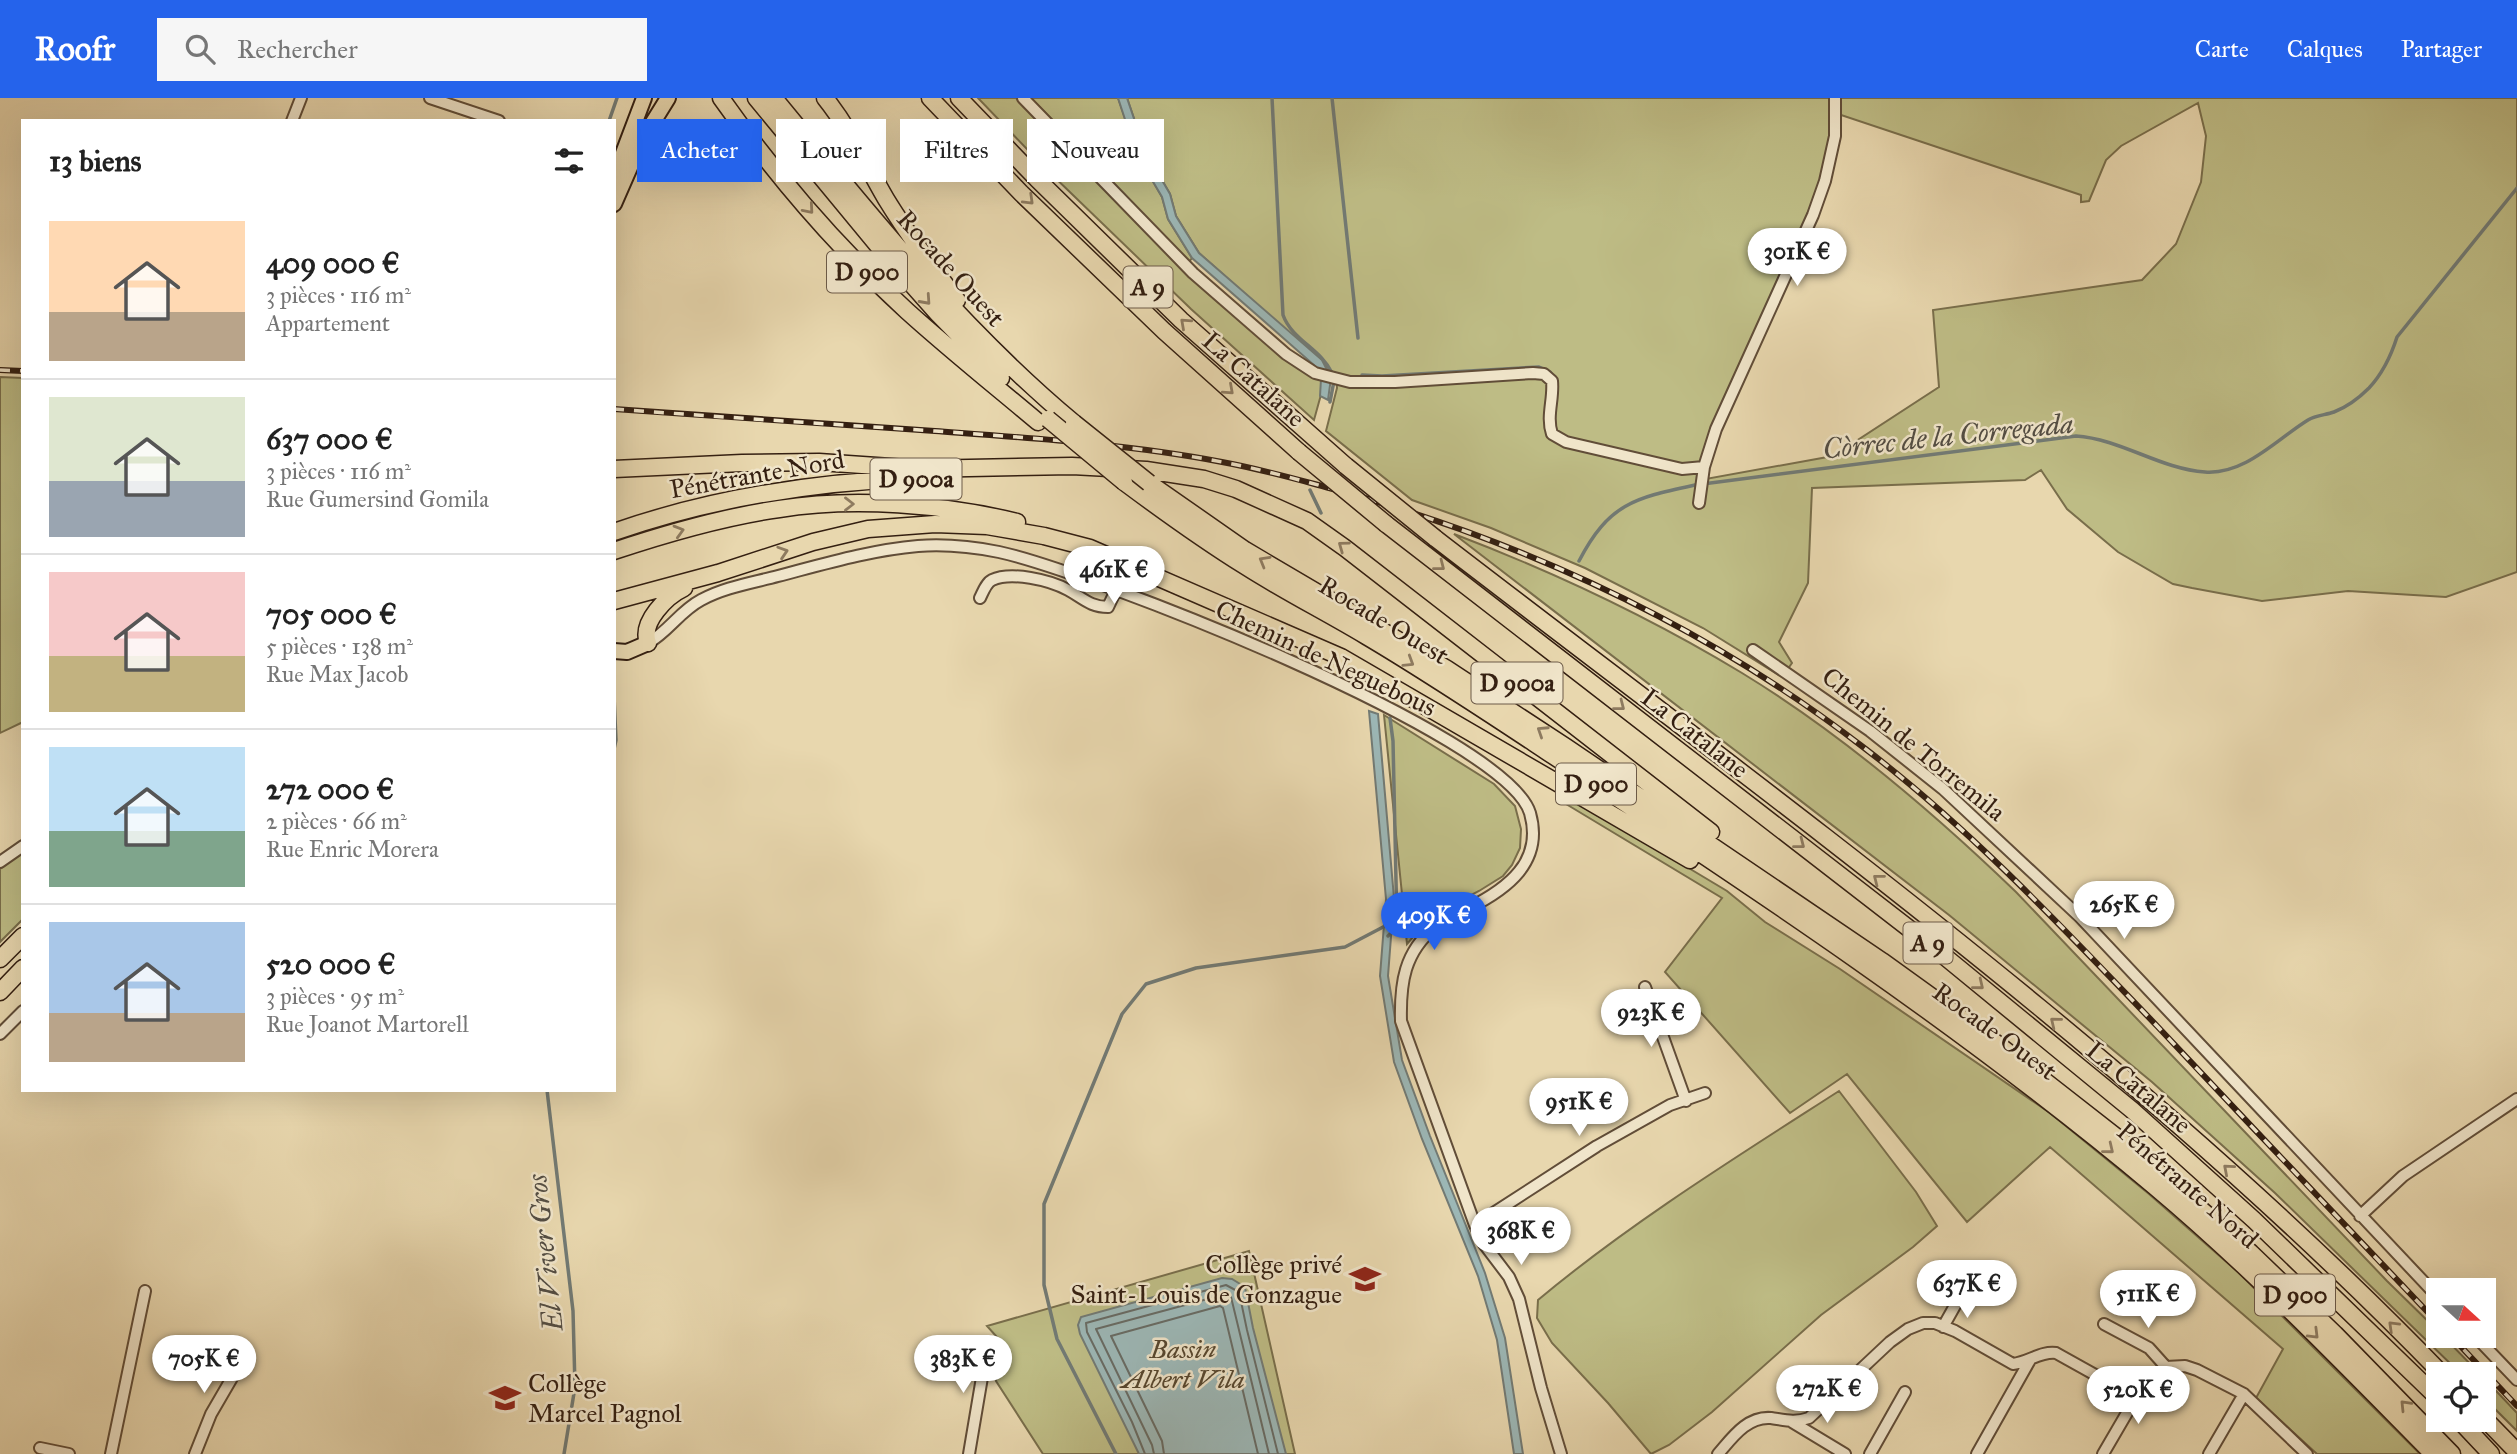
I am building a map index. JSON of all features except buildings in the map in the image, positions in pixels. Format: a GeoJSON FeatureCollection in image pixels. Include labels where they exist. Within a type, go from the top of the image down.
{"type":"FeatureCollection","features":[{"type":"Feature","properties":{"kind":"highway","name":"D 900"},"geometry":{"type":"LineString","coordinates":[[721,98],[775,171],[848,254],[908,312],[1045,415]]}},
{"type":"Feature","properties":{"kind":"highway","name":"Rocade Ouest"},"geometry":{"type":"LineString","coordinates":[[756,98],[938,314],[997,374],[1118,478],[1248,569],[1367,636],[1577,772],[1838,948],[2056,1106]]}},
{"type":"Feature","properties":{"kind":"highway","name":"Rocade Ouest"},"geometry":{"type":"LineString","coordinates":[[774,98],[873,219],[947,303],[1002,359],[1045,415],[1074,423],[1149,483],[1245,550],[1458,676],[1882,961]]}},
{"type":"Feature","properties":{"kind":"highway","name":"D 900"},"geometry":{"type":"LineString","coordinates":[[825,98],[861,151],[884,196],[915,246],[1045,415]]}},
{"type":"Feature","properties":{"kind":"highway","name":"La Catalane"},"geometry":{"type":"LineString","coordinates":[[930,98],[1021,193],[1164,331],[1299,452],[1386,524],[1938,951],[2132,1110],[2255,1220],[2426,1386]]}},
{"type":"Feature","properties":{"kind":"highway","name":"La Catalane"},"geometry":{"type":"LineString","coordinates":[[959,98],[1037,179],[1181,320],[1346,466],[1435,538],[1939,927],[2143,1094],[2266,1203],[2430,1362]]}},
{"type":"Feature","properties":{"kind":"highway"},"geometry":{"type":"LineString","coordinates":[[616,469],[819,462],[920,470],[1072,466],[1118,478]]}},
{"type":"Feature","properties":{"kind":"highway","name":"D 900a"},"geometry":{"type":"LineString","coordinates":[[1118,478],[1146,470],[1204,479],[1236,489],[1307,521],[1667,800],[1882,961]]}},
{"type":"Feature","properties":{"kind":"highway","name":"Pénétrante Nord"},"geometry":{"type":"LineString","coordinates":[[616,531],[712,503],[845,481],[1118,478]]}},
{"type":"Feature","properties":{"kind":"highway","name":"Pénétrante Nord"},"geometry":{"type":"LineString","coordinates":[[616,550],[703,524],[781,508],[877,504],[992,516],[1093,543],[1300,634],[1341,657]]}},
{"type":"Feature","properties":{"kind":"highway"},"geometry":{"type":"LineString","coordinates":[[616,600],[718,573],[813,542],[868,529],[935,524],[987,526],[1044,536],[1090,548],[1341,657]]}},
{"type":"Feature","properties":{"kind":"highway"},"geometry":{"type":"LineString","coordinates":[[648,643],[648,628],[662,602],[680,590],[718,573]]}},
{"type":"Feature","properties":{"kind":"highway","name":"D 900a"},"geometry":{"type":"LineString","coordinates":[[1341,657],[1719,877],[2056,1106]]}},
{"type":"Feature","properties":{"kind":"highway"},"geometry":{"type":"LineString","coordinates":[[0,954],[21,936]]}},
{"type":"Feature","properties":{"kind":"highway"},"geometry":{"type":"LineString","coordinates":[[0,960],[21,936]]}},
{"type":"Feature","properties":{"kind":"highway","name":"Pénétrante Nord"},"geometry":{"type":"LineString","coordinates":[[1882,961],[2000,1046],[2128,1146],[2251,1253],[2335,1334],[2452,1454]]}},
{"type":"Feature","properties":{"kind":"highway"},"geometry":{"type":"LineString","coordinates":[[0,993],[21,972]]}},
{"type":"Feature","properties":{"kind":"highway","name":"Pénétrante Nord"},"geometry":{"type":"LineString","coordinates":[[2056,1106],[2246,1266],[2433,1454]]}},
{"type":"Feature","properties":{"kind":"highway"},"geometry":{"type":"LineString","coordinates":[[2496,1430],[2517,1452]]}},
{"type":"Feature","properties":{"kind":"highway"},"geometry":{"type":"LineString","coordinates":[[2470,1432],[2491,1454]]}},
{"type":"Feature","properties":{"kind":"main road"},"geometry":{"type":"LineString","coordinates":[[619,155],[644,98]]}},
{"type":"Feature","properties":{"kind":"main road"},"geometry":{"type":"LineString","coordinates":[[616,199],[642,139],[668,98]]}},
{"type":"Feature","properties":{"kind":"main road"},"geometry":{"type":"LineString","coordinates":[[617,650],[648,643]]}},
{"type":"Feature","properties":{"kind":"street"},"geometry":{"type":"LineString","coordinates":[[293,119],[301,98]]}},
{"type":"Feature","properties":{"kind":"street"},"geometry":{"type":"LineString","coordinates":[[430,98],[493,119]]}},
{"type":"Feature","properties":{"kind":"street"},"geometry":{"type":"LineString","coordinates":[[1023,98],[1193,272],[1286,354],[1315,373],[1336,380],[1395,382],[1544,374],[1552,381],[1549,426],[1552,434],[1566,442],[1682,469],[1704,467]]}},
{"type":"Feature","properties":{"kind":"street"},"geometry":{"type":"LineString","coordinates":[[1699,503],[1704,467],[1716,429],[1817,204],[1835,136],[1835,98]]}},
{"type":"Feature","properties":{"kind":"street","name":"Chemin de Neguebous"},"geometry":{"type":"LineString","coordinates":[[648,643],[686,610],[720,591],[844,559],[920,546],[966,547],[1033,561],[1202,623],[1377,701],[1491,769],[1514,787],[1524,801],[1532,828],[1531,851],[1521,871],[1509,884],[1484,901],[1437,924],[1409,960],[1401,989],[1401,1021],[1475,1225]]}},
{"type":"Feature","properties":{"kind":"street"},"geometry":{"type":"LineString","coordinates":[[980,598],[987,584],[1011,575],[1060,586],[1098,607],[1108,607],[1116,590]]}},
{"type":"Feature","properties":{"kind":"street","name":"Chemin de Torremila"},"geometry":{"type":"LineString","coordinates":[[1753,650],[1870,731],[1943,789],[2080,917],[2426,1285]]}},
{"type":"Feature","properties":{"kind":"street"},"geometry":{"type":"LineString","coordinates":[[0,862],[21,847]]}},
{"type":"Feature","properties":{"kind":"street"},"geometry":{"type":"LineString","coordinates":[[1645,987],[1686,1101]]}},
{"type":"Feature","properties":{"kind":"street"},"geometry":{"type":"LineString","coordinates":[[0,1034],[21,1013]]}},
{"type":"Feature","properties":{"kind":"street"},"geometry":{"type":"LineString","coordinates":[[1561,1454],[1519,1299],[1509,1277],[1484,1244],[1475,1225],[1597,1146],[1670,1105],[1705,1093]]}},
{"type":"Feature","properties":{"kind":"street"},"geometry":{"type":"LineString","coordinates":[[2360,1216],[2403,1176],[2517,1099]]}},
{"type":"Feature","properties":{"kind":"street"},"geometry":{"type":"LineString","coordinates":[[1943,1327],[1971,1277]]}},
{"type":"Feature","properties":{"kind":"street"},"geometry":{"type":"LineString","coordinates":[[111,1454],[145,1291]]}},
{"type":"Feature","properties":{"kind":"street"},"geometry":{"type":"LineString","coordinates":[[1718,1454],[1747,1424],[1759,1418],[1792,1422],[1809,1418],[1890,1342],[1908,1329],[1923,1323],[1955,1331],[2013,1364],[2047,1352],[2056,1353],[2117,1387],[2131,1389],[2166,1367],[2185,1366],[2244,1394],[2307,1454]]}},
{"type":"Feature","properties":{"kind":"street"},"geometry":{"type":"LineString","coordinates":[[2104,1324],[2149,1348],[2166,1367]]}},
{"type":"Feature","properties":{"kind":"street"},"geometry":{"type":"LineString","coordinates":[[969,1454],[988,1342]]}},
{"type":"Feature","properties":{"kind":"street"},"geometry":{"type":"LineString","coordinates":[[2486,1348],[2517,1380]]}},
{"type":"Feature","properties":{"kind":"street"},"geometry":{"type":"LineString","coordinates":[[195,1454],[211,1414],[247,1352]]}},
{"type":"Feature","properties":{"kind":"street"},"geometry":{"type":"LineString","coordinates":[[1977,1454],[2030,1360]]}},
{"type":"Feature","properties":{"kind":"street"},"geometry":{"type":"LineString","coordinates":[[2103,1454],[2145,1382]]}},
{"type":"Feature","properties":{"kind":"street"},"geometry":{"type":"LineString","coordinates":[[1870,1454],[1905,1392]]}},
{"type":"Feature","properties":{"kind":"street"},"geometry":{"type":"LineString","coordinates":[[2209,1454],[2244,1394]]}},
{"type":"Feature","properties":{"kind":"street"},"geometry":{"type":"LineString","coordinates":[[1792,1422],[1845,1454]]}},
{"type":"Feature","properties":{"kind":"street"},"geometry":{"type":"LineString","coordinates":[[40,1448],[69,1454]]}},
{"type":"Feature","properties":{"kind":"green space"},"geometry":{"type":"Polygon","coordinates":[[[978,98],[1016,98],[1036,119],[1027,119],[1027,149],[1013,135],[1013,119],[998,119],[978,98]]]}},
{"type":"Feature","properties":{"kind":"green space"},"geometry":{"type":"Polygon","coordinates":[[[1031,98],[1118,98],[1125,119],[1051,119],[1031,98]]]}},
{"type":"Feature","properties":{"kind":"green space"},"geometry":{"type":"Polygon","coordinates":[[[1127,98],[1829,98],[1830,136],[1820,180],[1808,213],[1711,427],[1699,466],[1706,479],[1833,456],[1939,387],[1933,310],[2142,280],[2176,244],[2201,182],[2206,136],[2198,103],[2121,146],[2106,160],[2089,201],[2081,202],[2081,195],[1841,115],[1838,98],[2517,98],[2517,572],[2446,597],[2348,591],[2262,601],[2173,584],[2118,552],[2067,509],[2041,470],[2025,480],[1812,488],[1808,583],[1779,642],[1792,663],[1782,677],[1703,628],[1585,568],[1491,528],[1412,500],[1326,431],[1337,388],[1336,375],[1199,253],[1176,216],[1170,194],[1163,182],[1164,119],[1134,119],[1127,98]]]}},
{"type":"Feature","properties":{"kind":"green space"},"geometry":{"type":"Polygon","coordinates":[[[1059,182],[1098,182],[1182,269],[1274,350],[1321,379],[1322,391],[1314,420],[1191,309],[1059,182]]]}},
{"type":"Feature","properties":{"kind":"green space"},"geometry":{"type":"Polygon","coordinates":[[[1112,182],[1153,182],[1162,197],[1168,219],[1192,258],[1189,262],[1112,182]]]}},
{"type":"Feature","properties":{"kind":"green space"},"geometry":{"type":"Polygon","coordinates":[[[0,377],[21,378],[21,723],[0,733],[0,377]]]}},
{"type":"Feature","properties":{"kind":"green space"},"geometry":{"type":"Polygon","coordinates":[[[1454,534],[1601,597],[1708,653],[1815,722],[1919,803],[2016,892],[2426,1319],[2426,1340],[2275,1193],[2152,1082],[1949,915],[1454,534]]]}},
{"type":"Feature","properties":{"kind":"green space"},"geometry":{"type":"Polygon","coordinates":[[[1384,715],[1494,784],[1515,806],[1521,829],[1520,848],[1503,876],[1431,916],[1407,944],[1384,715]]]}},
{"type":"Feature","properties":{"kind":"green space"},"geometry":{"type":"Polygon","coordinates":[[[1570,797],[1727,891],[1765,922],[1840,969],[2050,1113],[2149,1194],[2239,1273],[2420,1454],[2317,1454],[2256,1398],[2283,1349],[2050,1147],[1967,1222],[1847,1074],[1790,1113],[1665,972],[1722,898],[1566,804],[1570,797]]]}},
{"type":"Feature","properties":{"kind":"green space"},"geometry":{"type":"Polygon","coordinates":[[[21,853],[21,921],[0,942],[0,869],[21,853]]]}},
{"type":"Feature","properties":{"kind":"green space"},"geometry":{"type":"Polygon","coordinates":[[[1839,1091],[1916,1192],[1937,1226],[1821,1315],[1712,1412],[1669,1445],[1651,1454],[1552,1343],[1537,1318],[1538,1300],[1647,1217],[1839,1091]]]}},
{"type":"Feature","properties":{"kind":"green space","name":"Bassin Albert Vila"},"geometry":{"type":"Polygon","coordinates":[[[1249,1251],[1295,1454],[1043,1454],[996,1381],[1005,1346],[987,1326],[1249,1251]]]}},
{"type":"Feature","properties":{"kind":"green space"},"geometry":{"type":"Polygon","coordinates":[[[2434,1348],[2455,1348],[2468,1362],[2449,1362],[2434,1348]]]}},
{"type":"Feature","properties":{"kind":"green space"},"geometry":{"type":"Polygon","coordinates":[[[2496,1391],[2517,1413],[2517,1431],[2496,1410],[2496,1391]]]}},
{"type":"Feature","properties":{"kind":"water"},"geometry":{"type":"Polygon","coordinates":[[[1118,98],[1127,98],[1134,119],[1125,119],[1118,98]]]}},
{"type":"Feature","properties":{"kind":"water"},"geometry":{"type":"Polygon","coordinates":[[[1153,182],[1163,182],[1170,194],[1176,216],[1199,253],[1322,360],[1331,378],[1328,400],[1320,396],[1321,379],[1314,365],[1192,258],[1168,219],[1162,197],[1153,182]]]}},
{"type":"Feature","properties":{"kind":"water"},"geometry":{"type":"Polygon","coordinates":[[[1369,711],[1378,714],[1394,898],[1388,976],[1402,1060],[1485,1273],[1505,1338],[1523,1454],[1514,1454],[1497,1340],[1478,1276],[1394,1062],[1380,976],[1386,899],[1369,711]]]}},
{"type":"Feature","properties":{"kind":"water"},"geometry":{"type":"Polygon","coordinates":[[[1222,1278],[1232,1279],[1245,1287],[1286,1454],[1139,1454],[1080,1334],[1078,1325],[1081,1317],[1222,1278]]]}},
{"type":"Feature","properties":{"kind":"waterway","name":"El Viver Gros"},"geometry":{"type":"LineString","coordinates":[[610,119],[617,98]]}},
{"type":"Feature","properties":{"kind":"waterway"},"geometry":{"type":"LineString","coordinates":[[1272,98],[1283,315],[1287,324],[1321,357],[1332,373]]}},
{"type":"Feature","properties":{"kind":"waterway"},"geometry":{"type":"LineString","coordinates":[[1332,98],[1358,338]]}},
{"type":"Feature","properties":{"kind":"waterway","name":"Còrrec de la Corregada"},"geometry":{"type":"LineString","coordinates":[[1579,561],[1601,526],[1626,506],[1656,494],[1695,485],[2076,436],[2109,442],[2188,470],[2205,472],[2234,468],[2260,454],[2308,420],[2348,405],[2369,388],[2386,364],[2397,337],[2517,188]]}},
{"type":"Feature","properties":{"kind":"waterway"},"geometry":{"type":"LineString","coordinates":[[1362,375],[1539,367],[1550,372],[1553,377]]}},
{"type":"Feature","properties":{"kind":"waterway"},"geometry":{"type":"LineString","coordinates":[[1330,402],[1334,381]]}},
{"type":"Feature","properties":{"kind":"waterway"},"geometry":{"type":"LineString","coordinates":[[1310,490],[1321,513]]}},
{"type":"Feature","properties":{"kind":"waterway"},"geometry":{"type":"LineString","coordinates":[[1388,936],[1397,927],[1393,741],[1390,718]]}},
{"type":"Feature","properties":{"kind":"waterway"},"geometry":{"type":"LineString","coordinates":[[1116,1454],[1057,1339],[1044,1285],[1044,1204],[1122,1014],[1146,984],[1196,968],[1345,947],[1385,926]]}},
{"type":"Feature","properties":{"kind":"waterway","name":"El Viver Gros"},"geometry":{"type":"LineString","coordinates":[[547,1092],[573,1311],[575,1387],[564,1454]]}},
{"type":"Feature","properties":{"kind":"railway"},"geometry":{"type":"LineString","coordinates":[[0,370],[21,371]]}},
{"type":"Feature","properties":{"kind":"railway"},"geometry":{"type":"LineString","coordinates":[[616,409],[1043,439],[1115,446],[1222,462],[1337,490],[1408,511],[1546,563],[1612,593],[1678,626],[1803,703],[1863,747],[1941,812],[2016,881],[2087,953],[2426,1310]]}},
{"type":"Feature","properties":{"kind":"railway"},"geometry":{"type":"LineString","coordinates":[[2462,1348],[2517,1406]]}},
{"type":"Feature","properties":{"kind":"place","name":"Collège privé Saint-Louis de Gonzague"},"geometry":{"type":"Point","coordinates":[1365,1279]}},
{"type":"Feature","properties":{"kind":"place","name":"Collège Marcel Pagnol"},"geometry":{"type":"Point","coordinates":[505,1398]}}]}
